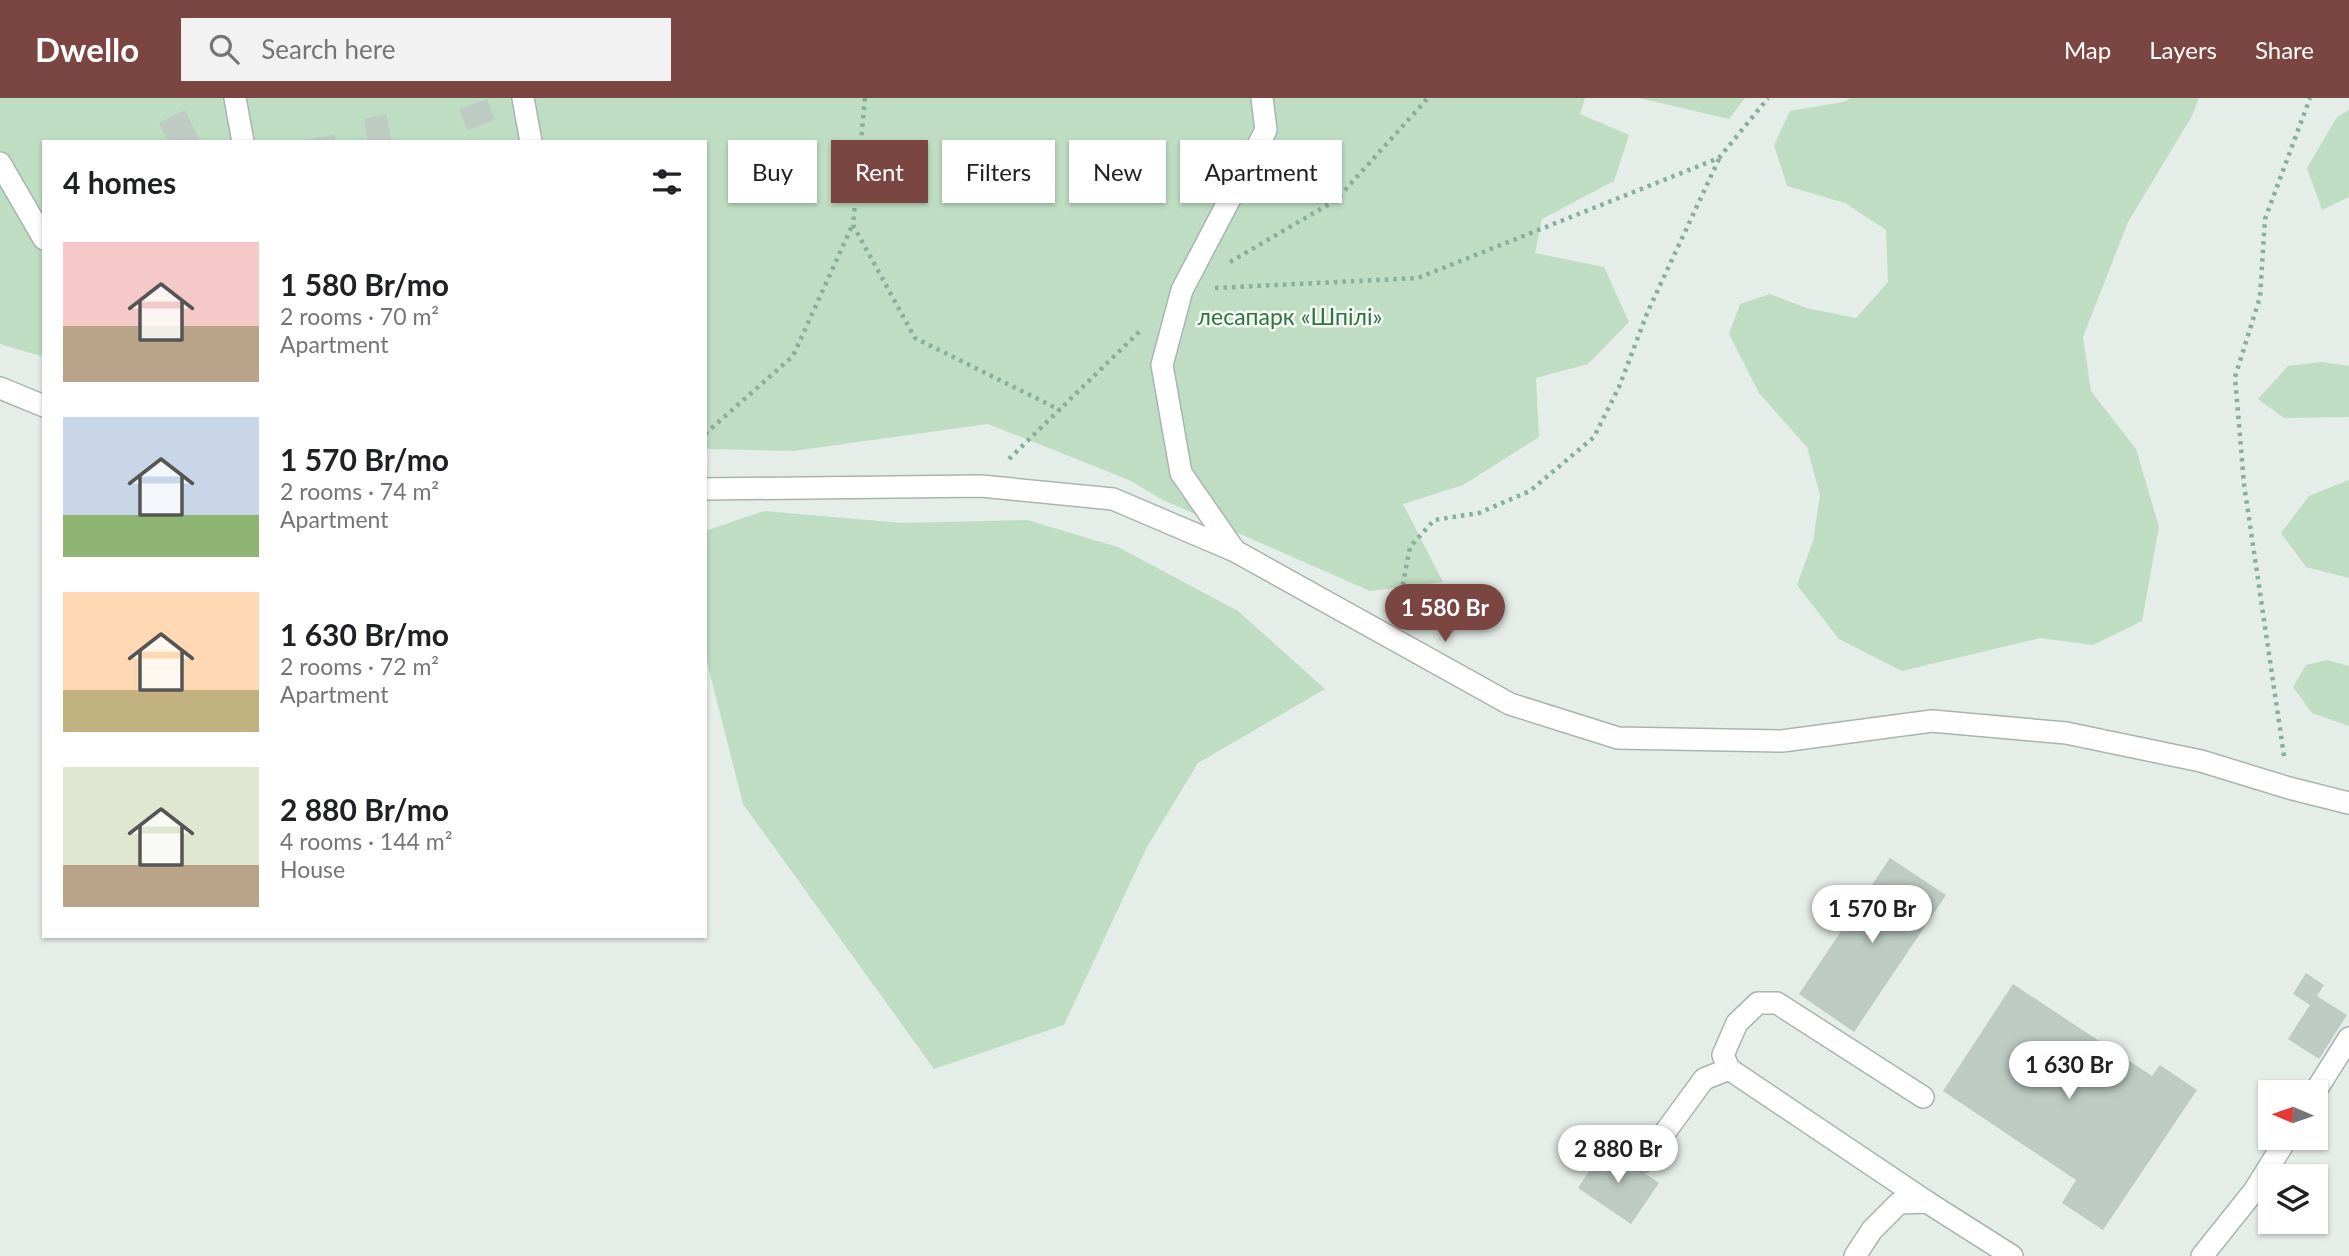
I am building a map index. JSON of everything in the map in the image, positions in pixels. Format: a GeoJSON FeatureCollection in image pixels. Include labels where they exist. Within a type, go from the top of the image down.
{"type":"FeatureCollection","features":[{"type":"Feature","properties":{"kind":"street"},"geometry":{"type":"LineString","coordinates":[[235,98],[243,140]]}},
{"type":"Feature","properties":{"kind":"street"},"geometry":{"type":"LineString","coordinates":[[523,98],[531,140]]}},
{"type":"Feature","properties":{"kind":"street"},"geometry":{"type":"LineString","coordinates":[[1235,551],[1181,473],[1162,365],[1182,290],[1266,130],[1262,98]]}},
{"type":"Feature","properties":{"kind":"street"},"geometry":{"type":"LineString","coordinates":[[0,163],[42,236]]}},
{"type":"Feature","properties":{"kind":"street"},"geometry":{"type":"LineString","coordinates":[[0,388],[42,405]]}},
{"type":"Feature","properties":{"kind":"street"},"geometry":{"type":"LineString","coordinates":[[707,489],[981,486],[1113,499],[1235,551],[1510,704],[1618,738],[1782,741],[1932,721],[2066,733],[2202,761],[2349,803]]}},
{"type":"Feature","properties":{"kind":"street"},"geometry":{"type":"LineString","coordinates":[[1923,1097],[1777,1003],[1758,1003],[1737,1023],[1723,1055],[1729,1069],[2012,1256]]}},
{"type":"Feature","properties":{"kind":"street"},"geometry":{"type":"LineString","coordinates":[[2323,1080],[2349,1038]]}},
{"type":"Feature","properties":{"kind":"street"},"geometry":{"type":"LineString","coordinates":[[1644,1161],[1704,1079],[1729,1069]]}},
{"type":"Feature","properties":{"kind":"street"},"geometry":{"type":"LineString","coordinates":[[2202,1256],[2254,1191],[2280,1150]]}},
{"type":"Feature","properties":{"kind":"street"},"geometry":{"type":"LineString","coordinates":[[1855,1256],[1872,1230],[1899,1203],[1927,1202]]}},
{"type":"Feature","properties":{"kind":"path"},"geometry":{"type":"LineString","coordinates":[[707,432],[793,356],[853,225],[865,98]]}},
{"type":"Feature","properties":{"kind":"path"},"geometry":{"type":"LineString","coordinates":[[1390,638],[1399,610],[1410,547],[1434,520],[1479,513],[1530,491],[1594,438],[1619,387],[1648,310],[1719,158],[1768,98]]}},
{"type":"Feature","properties":{"kind":"path"},"geometry":{"type":"LineString","coordinates":[[2289,788],[2244,484],[2235,377],[2260,297],[2265,219],[2310,98]]}},
{"type":"Feature","properties":{"kind":"path"},"geometry":{"type":"LineString","coordinates":[[1182,290],[1418,278],[1719,158]]}},
{"type":"Feature","properties":{"kind":"path"},"geometry":{"type":"LineString","coordinates":[[853,225],[915,338],[1060,410]]}},
{"type":"Feature","properties":{"kind":"green space","name":"лесапарк «Шпілі»"},"geometry":{"type":"Polygon","coordinates":[[[0,98],[1585,98],[1580,114],[1629,135],[1614,181],[1542,219],[1535,253],[1604,267],[1629,322],[1588,364],[1536,378],[1539,437],[1463,485],[1403,504],[1443,582],[1370,591],[1163,500],[1129,480],[988,424],[793,451],[707,449],[707,140],[42,140],[42,356],[0,344],[0,98]]]}},
{"type":"Feature","properties":{"kind":"green space"},"geometry":{"type":"Polygon","coordinates":[[[1639,98],[1745,98],[1729,119],[1639,98]]]}},
{"type":"Feature","properties":{"kind":"green space"},"geometry":{"type":"Polygon","coordinates":[[[1851,98],[2199,98],[2192,116],[2128,222],[2083,337],[2091,391],[2136,449],[2159,527],[2142,621],[2093,645],[2040,638],[1902,671],[1839,639],[1797,585],[1813,541],[1820,495],[1807,447],[1759,393],[1729,334],[1740,304],[1770,294],[1806,308],[1856,318],[1888,282],[1886,230],[1845,203],[1787,186],[1774,145],[1790,111],[1843,102],[1851,98]]]}},
{"type":"Feature","properties":{"kind":"green space"},"geometry":{"type":"Polygon","coordinates":[[[2349,110],[2349,197],[2322,210],[2307,168],[2337,117],[2349,110]]]}},
{"type":"Feature","properties":{"kind":"green space"},"geometry":{"type":"Polygon","coordinates":[[[2322,362],[2349,366],[2349,417],[2284,418],[2258,399],[2288,366],[2322,362]]]}},
{"type":"Feature","properties":{"kind":"green space"},"geometry":{"type":"Polygon","coordinates":[[[2349,480],[2349,578],[2306,567],[2281,533],[2309,496],[2349,480]]]}},
{"type":"Feature","properties":{"kind":"green space"},"geometry":{"type":"Polygon","coordinates":[[[764,511],[902,523],[1027,520],[1118,547],[1238,611],[1325,689],[1198,763],[1147,847],[1064,1025],[934,1069],[743,804],[707,662],[707,530],[764,511]]]}},
{"type":"Feature","properties":{"kind":"green space"},"geometry":{"type":"Polygon","coordinates":[[[2327,660],[2349,666],[2349,726],[2312,713],[2293,687],[2306,665],[2327,660]]]}},
{"type":"Feature","properties":{"kind":"building"},"geometry":{"type":"Polygon","coordinates":[[[487,99],[495,120],[467,130],[459,109],[487,99]]]}},
{"type":"Feature","properties":{"kind":"building"},"geometry":{"type":"Polygon","coordinates":[[[185,110],[199,139],[167,140],[159,123],[185,110]]]}},
{"type":"Feature","properties":{"kind":"building"},"geometry":{"type":"Polygon","coordinates":[[[386,114],[392,140],[368,140],[364,119],[386,114]]]}},
{"type":"Feature","properties":{"kind":"building"},"geometry":{"type":"Polygon","coordinates":[[[334,134],[336,140],[307,140],[334,134]]]}},
{"type":"Feature","properties":{"kind":"building"},"geometry":{"type":"Polygon","coordinates":[[[1890,858],[1946,895],[1854,1032],[1799,994],[1890,858]]]}},
{"type":"Feature","properties":{"kind":"building"},"geometry":{"type":"Polygon","coordinates":[[[2306,973],[2324,985],[2317,996],[2347,1015],[2319,1059],[2288,1039],[2310,1005],[2293,994],[2306,973]]]}},
{"type":"Feature","properties":{"kind":"building"},"geometry":{"type":"Polygon","coordinates":[[[2013,984],[2152,1076],[2160,1065],[2197,1090],[2103,1230],[2062,1203],[2076,1180],[1943,1091],[2013,984]]]}},
{"type":"Feature","properties":{"kind":"building"},"geometry":{"type":"Polygon","coordinates":[[[1605,1147],[1659,1183],[1631,1224],[1578,1188],[1605,1147]]]}}]}
